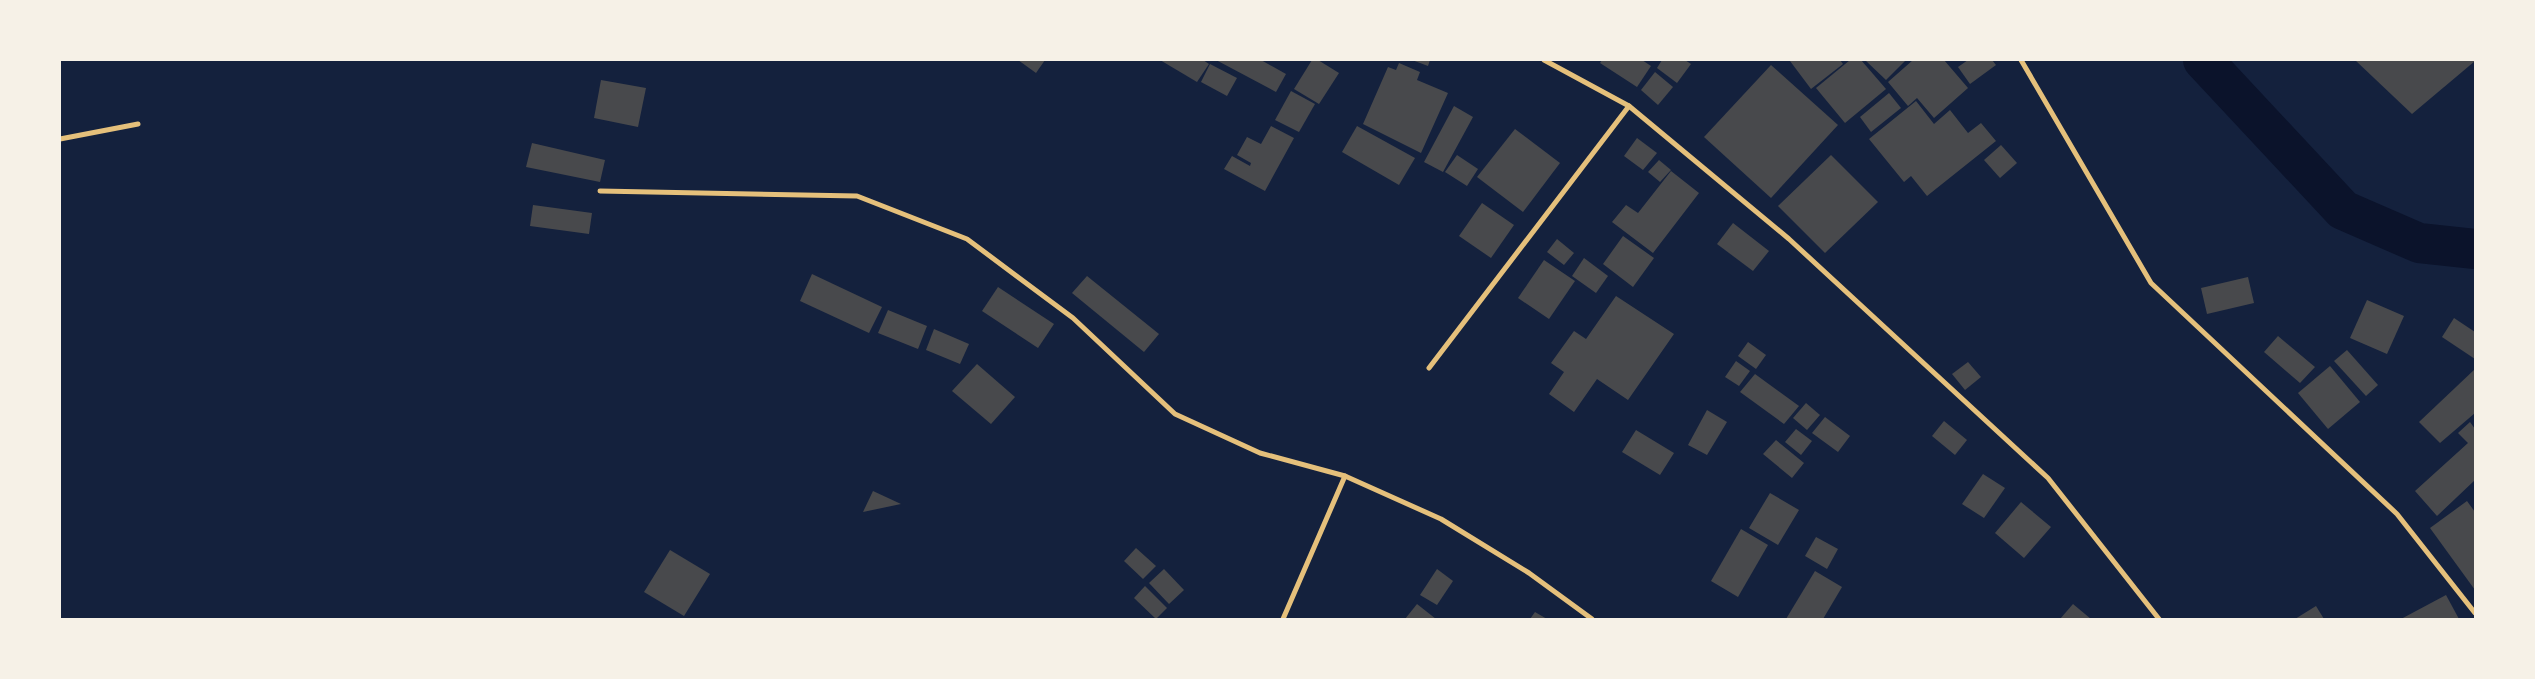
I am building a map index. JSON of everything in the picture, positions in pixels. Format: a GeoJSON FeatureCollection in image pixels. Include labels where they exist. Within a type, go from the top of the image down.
{"type":"FeatureCollection","features":[{"type":"Feature","properties":{"kind":"street"},"geometry":{"type":"LineString","coordinates":[[1544,60],[1629,106],[1789,240],[2048,478],[2159,619]]}},
{"type":"Feature","properties":{"kind":"street"},"geometry":{"type":"LineString","coordinates":[[2021,60],[2151,282],[2397,514],[2475,613]]}},
{"type":"Feature","properties":{"kind":"street"},"geometry":{"type":"LineString","coordinates":[[1429,368],[1629,106]]}},
{"type":"Feature","properties":{"kind":"street"},"geometry":{"type":"LineString","coordinates":[[60,139],[138,124]]}},
{"type":"Feature","properties":{"kind":"street"},"geometry":{"type":"LineString","coordinates":[[600,191],[857,196],[967,239],[1073,318],[1175,414],[1260,453],[1345,476],[1440,519],[1529,572],[1592,619]]}},
{"type":"Feature","properties":{"kind":"street"},"geometry":{"type":"LineString","coordinates":[[1283,619],[1345,476]]}},
{"type":"Feature","properties":{"kind":"building"},"geometry":{"type":"Polygon","coordinates":[[[1018,60],[1045,60],[1036,73],[1018,60]]]}},
{"type":"Feature","properties":{"kind":"building"},"geometry":{"type":"Polygon","coordinates":[[[1160,60],[1203,60],[1209,64],[1197,82],[1160,60]]]}},
{"type":"Feature","properties":{"kind":"building"},"geometry":{"type":"Polygon","coordinates":[[[1216,60],[1261,60],[1286,74],[1276,92],[1216,60]]]}},
{"type":"Feature","properties":{"kind":"building"},"geometry":{"type":"Polygon","coordinates":[[[1312,60],[1318,60],[1339,73],[1319,104],[1294,89],[1312,60]]]}},
{"type":"Feature","properties":{"kind":"building"},"geometry":{"type":"Polygon","coordinates":[[[1412,60],[1430,60],[1428,66],[1412,60]]]}},
{"type":"Feature","properties":{"kind":"building"},"geometry":{"type":"Polygon","coordinates":[[[1602,60],[1642,60],[1651,66],[1637,87],[1600,63],[1602,60]]]}},
{"type":"Feature","properties":{"kind":"building"},"geometry":{"type":"Polygon","coordinates":[[[1662,60],[1685,60],[1691,64],[1677,83],[1657,68],[1662,60]]]}},
{"type":"Feature","properties":{"kind":"building"},"geometry":{"type":"Polygon","coordinates":[[[1840,60],[1843,64],[1811,89],[1790,61],[1840,60]]]}},
{"type":"Feature","properties":{"kind":"building"},"geometry":{"type":"Polygon","coordinates":[[[1850,60],[1861,60],[1886,89],[1845,123],[1816,88],[1850,60]]]}},
{"type":"Feature","properties":{"kind":"building"},"geometry":{"type":"Polygon","coordinates":[[[1865,60],[1906,60],[1886,80],[1865,60]]]}},
{"type":"Feature","properties":{"kind":"building"},"geometry":{"type":"Polygon","coordinates":[[[1913,60],[1944,60],[1968,88],[1934,118],[1917,98],[1908,106],[1888,82],[1913,60]]]}},
{"type":"Feature","properties":{"kind":"building"},"geometry":{"type":"Polygon","coordinates":[[[1968,60],[1992,60],[1996,65],[1970,84],[1958,67],[1968,60]]]}},
{"type":"Feature","properties":{"kind":"building"},"geometry":{"type":"Polygon","coordinates":[[[2355,60],[2475,60],[2475,61],[2412,114],[2355,60]]]}},
{"type":"Feature","properties":{"kind":"building"},"geometry":{"type":"Polygon","coordinates":[[[1399,63],[1420,72],[1417,80],[1448,93],[1421,153],[1363,124],[1388,67],[1396,70],[1399,63]]]}},
{"type":"Feature","properties":{"kind":"building"},"geometry":{"type":"Polygon","coordinates":[[[1210,64],[1237,78],[1227,96],[1201,82],[1210,64]]]}},
{"type":"Feature","properties":{"kind":"building"},"geometry":{"type":"Polygon","coordinates":[[[1771,65],[1838,125],[1771,198],[1704,137],[1771,65]]]}},
{"type":"Feature","properties":{"kind":"building"},"geometry":{"type":"Polygon","coordinates":[[[1655,72],[1673,87],[1658,105],[1641,90],[1655,72]]]}},
{"type":"Feature","properties":{"kind":"building"},"geometry":{"type":"Polygon","coordinates":[[[601,80],[646,88],[638,127],[594,118],[601,80]]]}},
{"type":"Feature","properties":{"kind":"building"},"geometry":{"type":"Polygon","coordinates":[[[1291,91],[1315,104],[1299,132],[1275,120],[1291,91]]]}},
{"type":"Feature","properties":{"kind":"building"},"geometry":{"type":"Polygon","coordinates":[[[1889,93],[1901,108],[1871,132],[1860,117],[1889,93]]]}},
{"type":"Feature","properties":{"kind":"building"},"geometry":{"type":"Polygon","coordinates":[[[1916,101],[1934,124],[1950,110],[1968,133],[1981,123],[1996,141],[1927,196],[1911,176],[1904,182],[1869,139],[1916,101]]]}},
{"type":"Feature","properties":{"kind":"building"},"geometry":{"type":"Polygon","coordinates":[[[1454,106],[1473,117],[1443,172],[1424,162],[1454,106]]]}},
{"type":"Feature","properties":{"kind":"building"},"geometry":{"type":"Polygon","coordinates":[[[1271,126],[1294,138],[1265,191],[1224,169],[1232,156],[1250,166],[1251,163],[1237,155],[1247,137],[1261,144],[1271,126]]]}},
{"type":"Feature","properties":{"kind":"building"},"geometry":{"type":"Polygon","coordinates":[[[1357,126],[1415,158],[1399,185],[1342,152],[1357,126]]]}},
{"type":"Feature","properties":{"kind":"building"},"geometry":{"type":"Polygon","coordinates":[[[1515,129],[1560,163],[1523,212],[1477,177],[1515,129]]]}},
{"type":"Feature","properties":{"kind":"building"},"geometry":{"type":"Polygon","coordinates":[[[1637,138],[1657,153],[1643,170],[1624,156],[1637,138]]]}},
{"type":"Feature","properties":{"kind":"building"},"geometry":{"type":"Polygon","coordinates":[[[532,143],[605,160],[600,182],[526,167],[532,143]]]}},
{"type":"Feature","properties":{"kind":"building"},"geometry":{"type":"Polygon","coordinates":[[[2001,145],[2017,163],[2000,178],[1984,160],[2001,145]]]}},
{"type":"Feature","properties":{"kind":"building"},"geometry":{"type":"Polygon","coordinates":[[[1457,155],[1478,169],[1467,186],[1445,172],[1457,155]]]}},
{"type":"Feature","properties":{"kind":"building"},"geometry":{"type":"Polygon","coordinates":[[[1831,155],[1878,202],[1825,253],[1778,206],[1831,155]]]}},
{"type":"Feature","properties":{"kind":"building"},"geometry":{"type":"Polygon","coordinates":[[[1659,160],[1671,170],[1660,182],[1648,172],[1659,160]]]}},
{"type":"Feature","properties":{"kind":"building"},"geometry":{"type":"Polygon","coordinates":[[[1671,171],[1699,193],[1653,253],[1612,222],[1626,205],[1638,213],[1671,171]]]}},
{"type":"Feature","properties":{"kind":"building"},"geometry":{"type":"Polygon","coordinates":[[[1482,203],[1514,225],[1491,258],[1459,236],[1482,203]]]}},
{"type":"Feature","properties":{"kind":"building"},"geometry":{"type":"Polygon","coordinates":[[[533,205],[592,213],[589,234],[530,226],[533,205]]]}},
{"type":"Feature","properties":{"kind":"building"},"geometry":{"type":"Polygon","coordinates":[[[1733,223],[1769,251],[1753,271],[1717,244],[1733,223]]]}},
{"type":"Feature","properties":{"kind":"building"},"geometry":{"type":"Polygon","coordinates":[[[1623,236],[1654,258],[1633,287],[1603,264],[1623,236]]]}},
{"type":"Feature","properties":{"kind":"building"},"geometry":{"type":"Polygon","coordinates":[[[1557,239],[1574,253],[1564,265],[1547,252],[1557,239]]]}},
{"type":"Feature","properties":{"kind":"building"},"geometry":{"type":"Polygon","coordinates":[[[1584,258],[1608,276],[1596,293],[1572,276],[1584,258]]]}},
{"type":"Feature","properties":{"kind":"building"},"geometry":{"type":"Polygon","coordinates":[[[1544,260],[1575,281],[1549,319],[1518,298],[1544,260]]]}},
{"type":"Feature","properties":{"kind":"building"},"geometry":{"type":"Polygon","coordinates":[[[812,274],[882,307],[869,333],[800,301],[812,274]]]}},
{"type":"Feature","properties":{"kind":"building"},"geometry":{"type":"Polygon","coordinates":[[[1087,276],[1159,334],[1144,352],[1072,293],[1087,276]]]}},
{"type":"Feature","properties":{"kind":"building"},"geometry":{"type":"Polygon","coordinates":[[[2248,277],[2254,303],[2207,314],[2201,288],[2248,277]]]}},
{"type":"Feature","properties":{"kind":"building"},"geometry":{"type":"Polygon","coordinates":[[[998,287],[1054,324],[1038,348],[982,311],[998,287]]]}},
{"type":"Feature","properties":{"kind":"building"},"geometry":{"type":"Polygon","coordinates":[[[1616,296],[1674,334],[1628,400],[1597,379],[1574,412],[1549,394],[1564,372],[1551,363],[1574,331],[1586,339],[1616,296]]]}},
{"type":"Feature","properties":{"kind":"building"},"geometry":{"type":"Polygon","coordinates":[[[2367,300],[2404,316],[2387,354],[2350,338],[2367,300]]]}},
{"type":"Feature","properties":{"kind":"building"},"geometry":{"type":"Polygon","coordinates":[[[888,310],[927,326],[918,349],[878,333],[888,310]]]}},
{"type":"Feature","properties":{"kind":"building"},"geometry":{"type":"Polygon","coordinates":[[[2454,318],[2475,332],[2475,359],[2442,337],[2454,318]]]}},
{"type":"Feature","properties":{"kind":"building"},"geometry":{"type":"Polygon","coordinates":[[[934,329],[969,344],[960,364],[926,350],[934,329]]]}},
{"type":"Feature","properties":{"kind":"building"},"geometry":{"type":"Polygon","coordinates":[[[2278,336],[2315,367],[2300,383],[2264,352],[2278,336]]]}},
{"type":"Feature","properties":{"kind":"building"},"geometry":{"type":"Polygon","coordinates":[[[1748,342],[1766,355],[1756,369],[1738,356],[1748,342]]]}},
{"type":"Feature","properties":{"kind":"building"},"geometry":{"type":"Polygon","coordinates":[[[2347,350],[2378,385],[2366,396],[2334,361],[2347,350]]]}},
{"type":"Feature","properties":{"kind":"building"},"geometry":{"type":"Polygon","coordinates":[[[1736,361],[1750,371],[1739,386],[1725,377],[1736,361]]]}},
{"type":"Feature","properties":{"kind":"building"},"geometry":{"type":"Polygon","coordinates":[[[1968,362],[1981,377],[1965,390],[1952,374],[1968,362]]]}},
{"type":"Feature","properties":{"kind":"building"},"geometry":{"type":"Polygon","coordinates":[[[977,364],[1015,397],[991,424],[952,391],[977,364]]]}},
{"type":"Feature","properties":{"kind":"building"},"geometry":{"type":"Polygon","coordinates":[[[2330,366],[2360,402],[2328,429],[2298,393],[2330,366]]]}},
{"type":"Feature","properties":{"kind":"building"},"geometry":{"type":"Polygon","coordinates":[[[2475,369],[2475,413],[2440,443],[2419,422],[2475,369]]]}},
{"type":"Feature","properties":{"kind":"building"},"geometry":{"type":"Polygon","coordinates":[[[1755,374],[1799,406],[1784,424],[1740,392],[1755,374]]]}},
{"type":"Feature","properties":{"kind":"building"},"geometry":{"type":"Polygon","coordinates":[[[1806,403],[1820,415],[1807,430],[1793,418],[1806,403]]]}},
{"type":"Feature","properties":{"kind":"building"},"geometry":{"type":"Polygon","coordinates":[[[1707,410],[1727,422],[1707,455],[1688,445],[1707,410]]]}},
{"type":"Feature","properties":{"kind":"building"},"geometry":{"type":"Polygon","coordinates":[[[1825,417],[1850,436],[1838,452],[1812,433],[1825,417]]]}},
{"type":"Feature","properties":{"kind":"building"},"geometry":{"type":"Polygon","coordinates":[[[1944,421],[1967,440],[1955,455],[1932,436],[1944,421]]]}},
{"type":"Feature","properties":{"kind":"building"},"geometry":{"type":"Polygon","coordinates":[[[2470,422],[2475,429],[2475,480],[2437,516],[2415,491],[2468,443],[2458,433],[2470,422]]]}},
{"type":"Feature","properties":{"kind":"building"},"geometry":{"type":"Polygon","coordinates":[[[1796,429],[1812,441],[1801,455],[1785,442],[1796,429]]]}},
{"type":"Feature","properties":{"kind":"building"},"geometry":{"type":"Polygon","coordinates":[[[1636,430],[1674,453],[1660,475],[1622,452],[1636,430]]]}},
{"type":"Feature","properties":{"kind":"building"},"geometry":{"type":"Polygon","coordinates":[[[1776,440],[1804,463],[1792,478],[1763,454],[1776,440]]]}},
{"type":"Feature","properties":{"kind":"building"},"geometry":{"type":"Polygon","coordinates":[[[1983,474],[2005,488],[1984,518],[1962,504],[1983,474]]]}},
{"type":"Feature","properties":{"kind":"building"},"geometry":{"type":"Polygon","coordinates":[[[873,491],[901,504],[863,512],[873,491]]]}},
{"type":"Feature","properties":{"kind":"building"},"geometry":{"type":"Polygon","coordinates":[[[1770,493],[1799,510],[1778,545],[1749,528],[1770,493]]]}},
{"type":"Feature","properties":{"kind":"building"},"geometry":{"type":"Polygon","coordinates":[[[2467,501],[2475,512],[2475,590],[2430,528],[2467,501]]]}},
{"type":"Feature","properties":{"kind":"building"},"geometry":{"type":"Polygon","coordinates":[[[2021,502],[2051,527],[2024,558],[1995,533],[2021,502]]]}},
{"type":"Feature","properties":{"kind":"building"},"geometry":{"type":"Polygon","coordinates":[[[1741,529],[1768,545],[1738,597],[1711,581],[1741,529]]]}},
{"type":"Feature","properties":{"kind":"building"},"geometry":{"type":"Polygon","coordinates":[[[1816,537],[1838,549],[1827,569],[1805,556],[1816,537]]]}},
{"type":"Feature","properties":{"kind":"building"},"geometry":{"type":"Polygon","coordinates":[[[1136,548],[1156,566],[1143,579],[1124,561],[1136,548]]]}},
{"type":"Feature","properties":{"kind":"building"},"geometry":{"type":"Polygon","coordinates":[[[670,550],[710,574],[684,616],[644,592],[670,550]]]}},
{"type":"Feature","properties":{"kind":"building"},"geometry":{"type":"Polygon","coordinates":[[[1164,569],[1184,590],[1169,604],[1149,583],[1164,569]]]}},
{"type":"Feature","properties":{"kind":"building"},"geometry":{"type":"Polygon","coordinates":[[[1437,569],[1453,581],[1437,605],[1420,595],[1437,569]]]}},
{"type":"Feature","properties":{"kind":"building"},"geometry":{"type":"Polygon","coordinates":[[[1815,571],[1842,587],[1823,619],[1786,619],[1815,571]]]}},
{"type":"Feature","properties":{"kind":"building"},"geometry":{"type":"Polygon","coordinates":[[[1145,586],[1167,608],[1156,619],[1134,598],[1145,586]]]}},
{"type":"Feature","properties":{"kind":"building"},"geometry":{"type":"Polygon","coordinates":[[[2446,595],[2459,619],[2401,619],[2446,595]]]}},
{"type":"Feature","properties":{"kind":"building"},"geometry":{"type":"Polygon","coordinates":[[[1417,604],[1436,619],[1405,619],[1417,604]]]}},
{"type":"Feature","properties":{"kind":"building"},"geometry":{"type":"Polygon","coordinates":[[[2073,604],[2091,619],[2060,619],[2073,604]]]}},
{"type":"Feature","properties":{"kind":"building"},"geometry":{"type":"Polygon","coordinates":[[[2316,606],[2324,619],[2295,619],[2316,606]]]}},
{"type":"Feature","properties":{"kind":"building"},"geometry":{"type":"Polygon","coordinates":[[[1535,612],[1547,619],[1530,619],[1535,612]]]}},
{"type":"Feature","properties":{"kind":"waterway"},"geometry":{"type":"LineString","coordinates":[[2203,60],[2343,210],[2419,243],[2475,249]]}}]}
